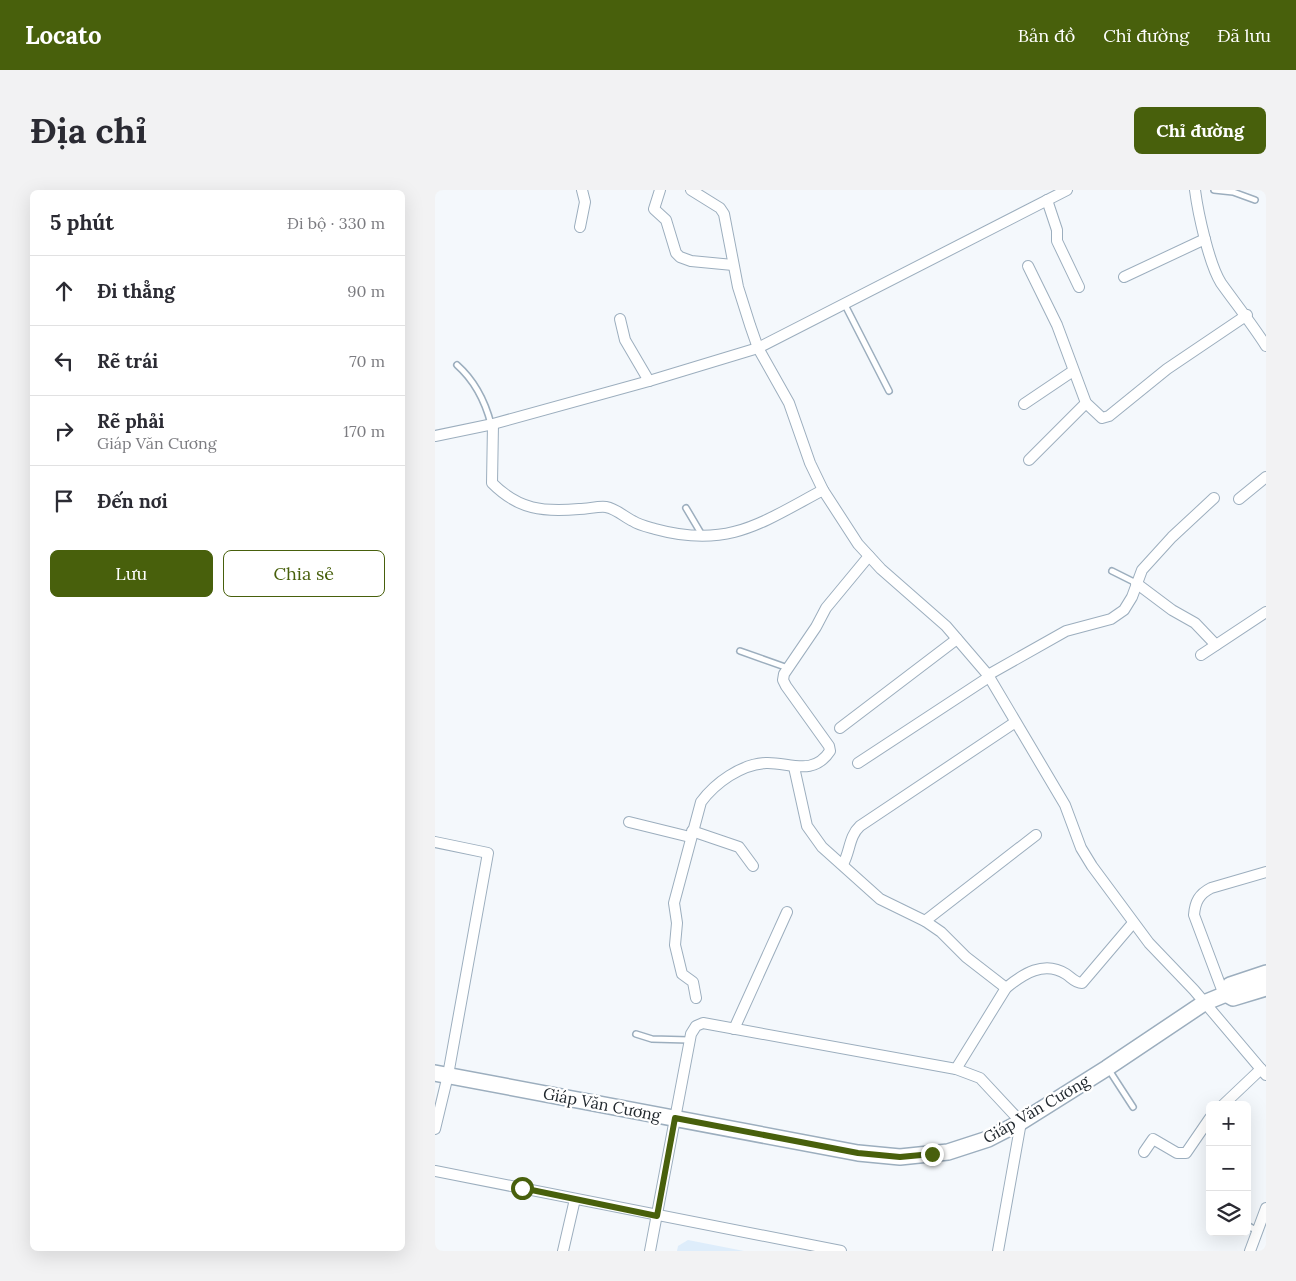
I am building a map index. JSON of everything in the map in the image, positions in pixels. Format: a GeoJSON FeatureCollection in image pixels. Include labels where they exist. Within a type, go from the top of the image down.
{"type":"FeatureCollection","features":[{"type":"Feature","properties":{"kind":"street"},"geometry":{"type":"LineString","coordinates":[[580,227],[585,202],[582,190]]}},
{"type":"Feature","properties":{"kind":"street"},"geometry":{"type":"LineString","coordinates":[[660,190],[654,209],[666,220],[675,253],[680,258],[691,261],[733,265]]}},
{"type":"Feature","properties":{"kind":"street"},"geometry":{"type":"LineString","coordinates":[[691,190],[720,208],[724,214],[733,265],[743,305],[758,348],[789,403],[810,463],[823,490],[858,544],[957,639],[988,676],[1014,723],[1065,805],[1081,848],[1133,923],[1205,1003],[1263,1072],[1228,1101]]}},
{"type":"Feature","properties":{"kind":"street"},"geometry":{"type":"LineString","coordinates":[[435,436],[492,424],[649,381],[758,348],[844,302],[1067,190]]}},
{"type":"Feature","properties":{"kind":"street"},"geometry":{"type":"LineString","coordinates":[[1195,190],[1205,239],[1220,281],[1247,315],[1266,346]]}},
{"type":"Feature","properties":{"kind":"street"},"geometry":{"type":"LineString","coordinates":[[1047,200],[1057,230],[1057,242],[1079,287]]}},
{"type":"Feature","properties":{"kind":"street"},"geometry":{"type":"LineString","coordinates":[[1124,277],[1205,239]]}},
{"type":"Feature","properties":{"kind":"street"},"geometry":{"type":"LineString","coordinates":[[1027,266],[1057,325],[1086,403],[1102,418],[1109,416],[1167,369],[1247,315]]}},
{"type":"Feature","properties":{"kind":"street"},"geometry":{"type":"LineString","coordinates":[[620,319],[625,340],[649,381]]}},
{"type":"Feature","properties":{"kind":"street"},"geometry":{"type":"LineString","coordinates":[[1024,404],[1073,371]]}},
{"type":"Feature","properties":{"kind":"street"},"geometry":{"type":"LineString","coordinates":[[1029,460],[1086,403]]}},
{"type":"Feature","properties":{"kind":"street"},"geometry":{"type":"LineString","coordinates":[[492,424],[492,483],[515,502],[528,508],[554,510],[607,507],[633,521],[655,529],[703,536],[725,536],[744,531],[823,490]]}},
{"type":"Feature","properties":{"kind":"street"},"geometry":{"type":"LineString","coordinates":[[1239,499],[1266,477]]}},
{"type":"Feature","properties":{"kind":"street"},"geometry":{"type":"LineString","coordinates":[[858,763],[988,676],[1066,631],[1111,619],[1124,610],[1132,597],[1142,570],[1156,553],[1214,498]]}},
{"type":"Feature","properties":{"kind":"street"},"geometry":{"type":"LineString","coordinates":[[696,998],[693,982],[682,974],[675,945],[677,923],[674,903],[701,802],[710,789],[729,776],[750,766],[765,763],[794,768],[814,764],[826,757],[830,751],[829,746],[783,680],[788,668],[816,627],[826,608],[869,556]]}},
{"type":"Feature","properties":{"kind":"street"},"geometry":{"type":"LineString","coordinates":[[1136,583],[1156,596],[1172,610],[1195,624],[1215,645]]}},
{"type":"Feature","properties":{"kind":"street"},"geometry":{"type":"LineString","coordinates":[[1201,655],[1266,612]]}},
{"type":"Feature","properties":{"kind":"street"},"geometry":{"type":"LineString","coordinates":[[840,728],[957,639]]}},
{"type":"Feature","properties":{"kind":"street"},"geometry":{"type":"LineString","coordinates":[[843,864],[851,847],[853,832],[860,826],[1014,723]]}},
{"type":"Feature","properties":{"kind":"street"},"geometry":{"type":"LineString","coordinates":[[794,768],[807,826],[822,847],[843,864],[879,899],[925,921],[1006,988]]}},
{"type":"Feature","properties":{"kind":"street"},"geometry":{"type":"LineString","coordinates":[[629,822],[691,834],[739,847],[753,866]]}},
{"type":"Feature","properties":{"kind":"street"},"geometry":{"type":"LineString","coordinates":[[925,921],[1036,835]]}},
{"type":"Feature","properties":{"kind":"street"},"geometry":{"type":"LineString","coordinates":[[435,842],[488,853],[441,1074],[435,1129]]}},
{"type":"Feature","properties":{"kind":"street"},"geometry":{"type":"LineString","coordinates":[[1266,872],[1203,892],[1195,907],[1194,915],[1225,994],[1233,998],[1266,988]]}},
{"type":"Feature","properties":{"kind":"street"},"geometry":{"type":"LineString","coordinates":[[734,1029],[787,912]]}},
{"type":"Feature","properties":{"kind":"street"},"geometry":{"type":"LineString","coordinates":[[956,1069],[1006,988],[1033,970],[1049,967],[1065,973],[1077,983],[1082,984],[1133,923]]}},
{"type":"Feature","properties":{"kind":"street"},"geometry":{"type":"LineString","coordinates":[[1225,994],[1230,985],[1266,973]]}},
{"type":"Feature","properties":{"kind":"street","name":"Giáp Văn Cương"},"geometry":{"type":"LineString","coordinates":[[441,1074],[858,1153],[900,1157],[948,1152],[988,1139],[1021,1122],[1205,1003],[1225,994]]}},
{"type":"Feature","properties":{"kind":"street"},"geometry":{"type":"LineString","coordinates":[[650,1251],[690,1040],[696,1026],[703,1023],[956,1069],[980,1078],[1021,1122],[998,1251]]}},
{"type":"Feature","properties":{"kind":"street"},"geometry":{"type":"LineString","coordinates":[[1144,1152],[1153,1139],[1177,1153],[1186,1153],[1206,1124]]}},
{"type":"Feature","properties":{"kind":"street"},"geometry":{"type":"LineString","coordinates":[[435,1171],[839,1251]]}},
{"type":"Feature","properties":{"kind":"street"},"geometry":{"type":"LineString","coordinates":[[563,1251],[575,1198]]}},
{"type":"Feature","properties":{"kind":"street"},"geometry":{"type":"LineString","coordinates":[[1250,1251],[1266,1208]]}},
{"type":"Feature","properties":{"kind":"lane"},"geometry":{"type":"LineString","coordinates":[[1214,190],[1233,192],[1255,200]]}},
{"type":"Feature","properties":{"kind":"lane"},"geometry":{"type":"LineString","coordinates":[[844,302],[889,392]]}},
{"type":"Feature","properties":{"kind":"lane"},"geometry":{"type":"LineString","coordinates":[[457,365],[466,373],[485,403],[492,424]]}},
{"type":"Feature","properties":{"kind":"lane"},"geometry":{"type":"LineString","coordinates":[[686,508],[703,536]]}},
{"type":"Feature","properties":{"kind":"lane"},"geometry":{"type":"LineString","coordinates":[[1112,570],[1136,583]]}},
{"type":"Feature","properties":{"kind":"lane"},"geometry":{"type":"LineString","coordinates":[[740,651],[788,668]]}},
{"type":"Feature","properties":{"kind":"lane"},"geometry":{"type":"LineString","coordinates":[[636,1034],[653,1039],[690,1040]]}},
{"type":"Feature","properties":{"kind":"lane"},"geometry":{"type":"LineString","coordinates":[[1107,1068],[1133,1107]]}},
{"type":"Feature","properties":{"kind":"lane"},"geometry":{"type":"LineString","coordinates":[[1251,1227],[1257,1231]]}},
{"type":"Feature","properties":{"kind":"shaded area"},"geometry":{"type":"Polygon","coordinates":[[[688,1240],[744,1251],[677,1251],[678,1246],[688,1240]]]}},
{"type":"Feature","properties":{"kind":"route"},"geometry":{"type":"LineString","coordinates":[[522,1188],[657,1216],[675,1118],[858,1153],[900,1157],[932,1154]]}}]}
